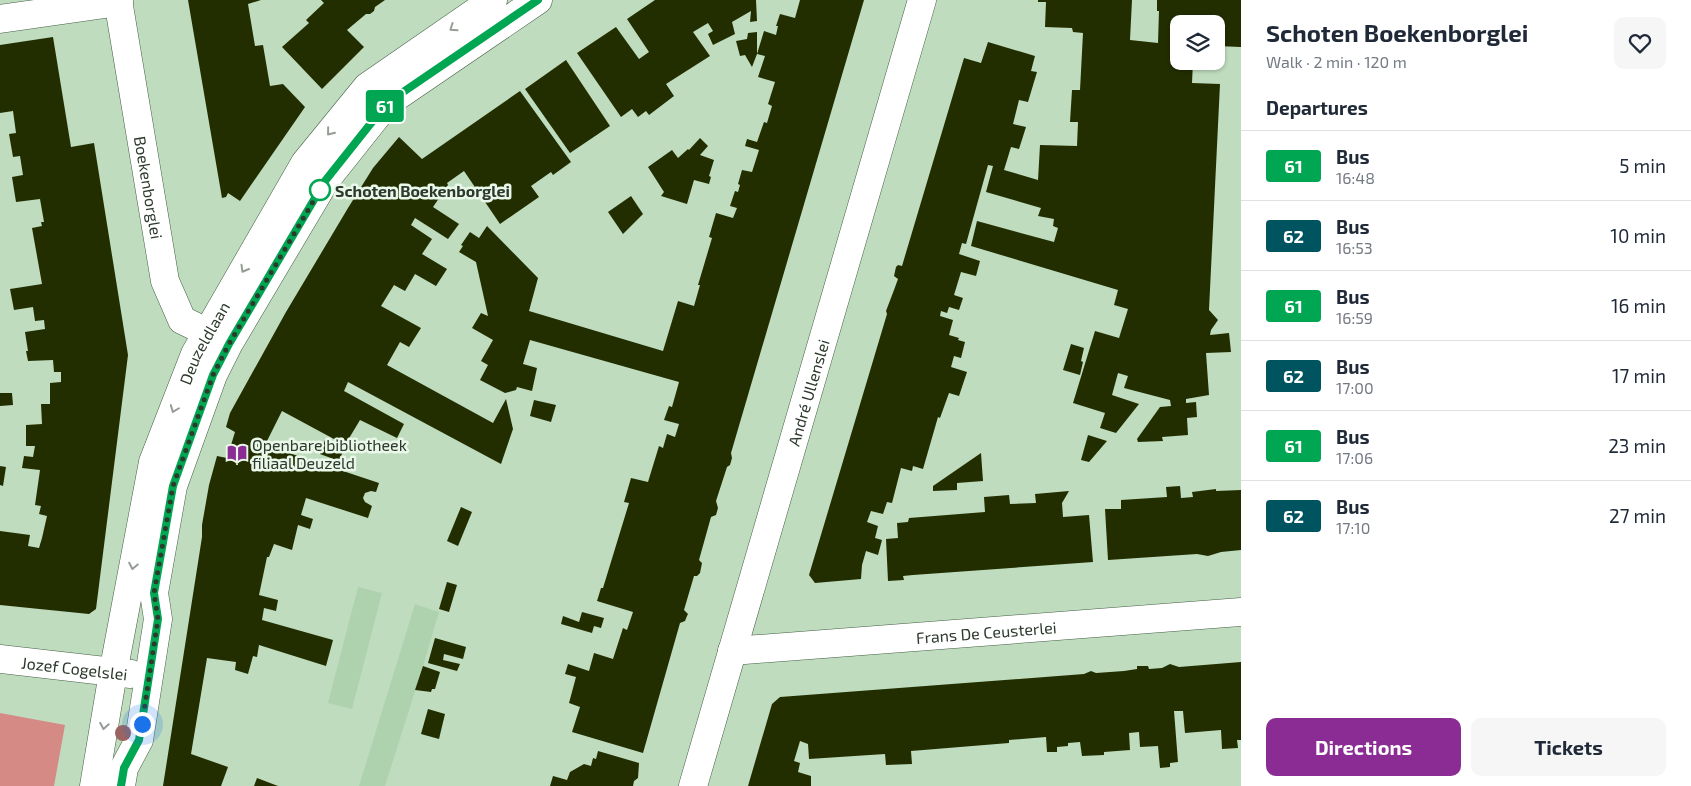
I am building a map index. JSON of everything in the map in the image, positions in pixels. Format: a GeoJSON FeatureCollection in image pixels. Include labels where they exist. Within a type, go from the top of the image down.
{"type":"FeatureCollection","features":[{"type":"Feature","properties":{"kind":"street","name":"Deuzeldlaan"},"geometry":{"type":"LineString","coordinates":[[121,786],[124,768],[139,740],[158,619],[154,593],[173,486],[213,375],[218,338],[305,162],[367,87],[493,0]]}},
{"type":"Feature","properties":{"kind":"street","name":"Deuzeldlaan"},"geometry":{"type":"LineString","coordinates":[[94,786],[113,673],[153,462],[195,354],[218,338],[325,181],[387,103],[538,0]]}},
{"type":"Feature","properties":{"kind":"street","name":"André Ullenslei"},"geometry":{"type":"LineString","coordinates":[[693,786],[922,0]]}},
{"type":"Feature","properties":{"kind":"street","name":"Boekenborglei"},"geometry":{"type":"LineString","coordinates":[[119,1],[165,281],[182,320],[218,338]]}},
{"type":"Feature","properties":{"kind":"street"},"geometry":{"type":"LineString","coordinates":[[0,19],[119,1]]}},
{"type":"Feature","properties":{"kind":"street","name":"Frans De Ceusterlei"},"geometry":{"type":"LineString","coordinates":[[732,650],[1241,612]]}},
{"type":"Feature","properties":{"kind":"street","name":"Jozef Cogelslei"},"geometry":{"type":"LineString","coordinates":[[0,659],[113,673],[150,675]]}},
{"type":"Feature","properties":{"kind":"shaded area"},"geometry":{"type":"Polygon","coordinates":[[[358,587],[382,593],[352,709],[328,703],[358,587]]]}},
{"type":"Feature","properties":{"kind":"shaded area"},"geometry":{"type":"Polygon","coordinates":[[[415,604],[439,612],[423,666],[385,786],[359,786],[415,604]]]}},
{"type":"Feature","properties":{"kind":"shaded area"},"geometry":{"type":"Polygon","coordinates":[[[0,713],[65,725],[54,786],[0,786],[0,713]]]}},
{"type":"Feature","properties":{"kind":"building"},"geometry":{"type":"Polygon","coordinates":[[[188,0],[261,0],[248,4],[255,46],[263,45],[270,86],[283,84],[305,107],[240,201],[228,193],[226,197],[222,198],[188,0]]]}},
{"type":"Feature","properties":{"kind":"building"},"geometry":{"type":"Polygon","coordinates":[[[321,0],[385,0],[375,7],[374,11],[366,14],[347,30],[364,47],[322,89],[282,47],[309,23],[306,20],[324,3],[321,0]]]}},
{"type":"Feature","properties":{"kind":"building"},"geometry":{"type":"Polygon","coordinates":[[[655,0],[756,0],[757,21],[750,22],[751,11],[732,22],[735,34],[713,45],[708,34],[713,31],[708,23],[693,32],[710,56],[666,84],[674,96],[649,115],[646,111],[638,117],[632,109],[621,117],[577,53],[616,27],[639,59],[649,52],[627,19],[655,0]]]}},
{"type":"Feature","properties":{"kind":"building"},"geometry":{"type":"Polygon","coordinates":[[[800,0],[864,0],[731,453],[730,465],[727,467],[716,501],[718,508],[716,515],[711,517],[699,560],[702,563],[700,573],[694,576],[684,610],[688,614],[685,621],[680,623],[643,753],[572,732],[580,707],[569,703],[576,677],[565,674],[568,664],[589,671],[594,653],[613,659],[623,628],[627,630],[633,612],[597,601],[601,588],[603,588],[629,503],[624,502],[631,478],[648,482],[659,446],[663,448],[667,434],[675,437],[679,424],[664,420],[669,406],[672,407],[679,382],[530,340],[523,364],[537,368],[532,391],[517,387],[516,390],[505,393],[480,380],[488,365],[481,361],[493,340],[472,328],[481,313],[488,316],[476,262],[459,252],[463,246],[461,245],[470,232],[479,238],[487,226],[538,278],[529,311],[663,351],[678,301],[694,306],[700,285],[698,285],[712,238],[709,237],[716,213],[733,218],[737,208],[730,206],[735,191],[738,192],[742,170],[752,172],[759,150],[745,146],[747,139],[757,142],[764,122],[767,123],[772,106],[768,104],[775,82],[758,77],[765,56],[757,54],[764,31],[776,35],[778,26],[776,26],[780,14],[795,18],[800,0]]]}},
{"type":"Feature","properties":{"kind":"building"},"geometry":{"type":"Polygon","coordinates":[[[1038,0],[1132,0],[1130,40],[1158,43],[1159,11],[1157,11],[1157,0],[1241,0],[1241,47],[1225,46],[1225,15],[1170,15],[1170,70],[1193,70],[1192,83],[1220,84],[1209,310],[1218,320],[1210,335],[1229,333],[1231,352],[1206,353],[1209,395],[1186,399],[1186,403],[1196,402],[1197,417],[1187,418],[1188,435],[1162,437],[1163,441],[1138,442],[1137,439],[1160,407],[1171,406],[1170,400],[1124,388],[1128,376],[1118,373],[1112,395],[1139,404],[1116,433],[1100,428],[1105,413],[1073,403],[1095,331],[1119,338],[1128,309],[1114,305],[1118,290],[971,246],[977,221],[1054,242],[1058,228],[1053,226],[1054,219],[1038,216],[1041,208],[986,192],[993,166],[988,165],[966,244],[962,243],[959,254],[980,261],[976,276],[961,272],[954,295],[963,298],[959,310],[949,307],[947,313],[941,311],[940,316],[953,320],[949,335],[965,342],[961,358],[954,356],[951,367],[967,372],[959,396],[949,393],[940,418],[938,417],[923,469],[913,466],[912,471],[901,468],[892,503],[887,502],[883,514],[871,511],[867,522],[878,526],[875,538],[882,540],[878,555],[866,551],[861,579],[815,583],[809,575],[887,314],[886,311],[898,279],[894,276],[896,267],[898,265],[902,266],[964,58],[981,63],[988,42],[1035,56],[1031,71],[1037,72],[1028,102],[1019,100],[1013,124],[1026,127],[1019,149],[1011,147],[1004,170],[1038,180],[1040,145],[1077,146],[1078,122],[1070,122],[1072,90],[1080,90],[1083,33],[1073,32],[1072,28],[1045,27],[1046,2],[1038,2],[1038,0]]]}},
{"type":"Feature","properties":{"kind":"building"},"geometry":{"type":"Polygon","coordinates":[[[757,32],[757,54],[752,67],[745,55],[740,56],[736,41],[747,39],[748,33],[757,32]]]}},
{"type":"Feature","properties":{"kind":"building"},"geometry":{"type":"Polygon","coordinates":[[[53,37],[71,147],[94,143],[128,355],[96,609],[89,614],[0,605],[0,531],[30,535],[28,546],[39,548],[42,538],[47,516],[39,514],[41,506],[35,505],[40,470],[22,468],[24,456],[33,457],[35,446],[26,446],[26,425],[42,424],[41,404],[50,404],[50,383],[61,382],[61,372],[54,372],[53,360],[28,361],[25,332],[45,329],[44,320],[35,321],[33,307],[14,310],[10,289],[42,284],[32,228],[42,226],[41,222],[44,222],[40,199],[16,202],[12,177],[23,175],[20,156],[13,157],[9,134],[16,133],[13,111],[0,113],[0,45],[53,37]]]}},
{"type":"Feature","properties":{"kind":"building"},"geometry":{"type":"Polygon","coordinates":[[[566,60],[610,126],[570,153],[525,89],[566,60]]]}},
{"type":"Feature","properties":{"kind":"building"},"geometry":{"type":"Polygon","coordinates":[[[520,91],[571,162],[553,175],[551,172],[531,186],[539,197],[500,224],[464,171],[447,183],[448,185],[433,207],[459,224],[448,239],[415,218],[411,225],[432,239],[422,254],[447,269],[436,286],[415,274],[405,291],[394,285],[381,306],[421,328],[409,347],[400,342],[387,365],[493,423],[506,399],[513,429],[501,464],[348,382],[344,391],[404,424],[397,438],[360,420],[345,445],[282,411],[265,445],[379,483],[376,492],[365,493],[363,498],[365,502],[372,506],[368,518],[306,498],[301,515],[313,519],[310,529],[298,525],[292,550],[274,544],[269,557],[267,557],[259,595],[278,600],[276,611],[264,608],[262,620],[333,640],[326,666],[259,645],[257,657],[253,656],[248,674],[235,670],[236,662],[207,658],[191,754],[228,767],[221,786],[163,786],[209,485],[217,456],[227,458],[235,432],[226,427],[230,413],[286,312],[348,208],[373,168],[399,137],[422,159],[520,91]]]}},
{"type":"Feature","properties":{"kind":"building"},"geometry":{"type":"Polygon","coordinates":[[[700,138],[708,146],[700,155],[714,160],[709,176],[711,177],[709,184],[694,180],[687,204],[661,196],[664,192],[648,167],[672,150],[678,158],[700,138]]]}},
{"type":"Feature","properties":{"kind":"building"},"geometry":{"type":"Polygon","coordinates":[[[631,196],[643,214],[623,234],[608,212],[631,196]]]}},
{"type":"Feature","properties":{"kind":"building"},"geometry":{"type":"Polygon","coordinates":[[[1071,344],[1084,348],[1080,375],[1063,370],[1071,344]]]}},
{"type":"Feature","properties":{"kind":"building"},"geometry":{"type":"Polygon","coordinates":[[[0,393],[12,393],[13,405],[0,406],[0,393]]]}},
{"type":"Feature","properties":{"kind":"building"},"geometry":{"type":"Polygon","coordinates":[[[534,400],[556,405],[551,422],[530,416],[534,400]]]}},
{"type":"Feature","properties":{"kind":"building"},"geometry":{"type":"Polygon","coordinates":[[[1088,435],[1107,441],[1089,462],[1081,460],[1088,435]]]}},
{"type":"Feature","properties":{"kind":"building"},"geometry":{"type":"Polygon","coordinates":[[[325,440],[345,447],[339,461],[320,454],[325,440]]]}},
{"type":"Feature","properties":{"kind":"building"},"geometry":{"type":"Polygon","coordinates":[[[981,453],[983,481],[957,483],[957,490],[933,491],[933,486],[981,453]]]}},
{"type":"Feature","properties":{"kind":"building"},"geometry":{"type":"Polygon","coordinates":[[[0,466],[6,467],[3,486],[0,485],[0,466]]]}},
{"type":"Feature","properties":{"kind":"building"},"geometry":{"type":"Polygon","coordinates":[[[1180,486],[1181,498],[1193,497],[1192,492],[1216,489],[1216,491],[1241,490],[1241,550],[1221,552],[1208,556],[1197,554],[1108,560],[1105,509],[1121,509],[1121,500],[1167,497],[1166,487],[1180,486]]]}},
{"type":"Feature","properties":{"kind":"building"},"geometry":{"type":"Polygon","coordinates":[[[1069,491],[1062,503],[1063,517],[1089,515],[1093,562],[913,575],[903,576],[904,580],[888,581],[886,539],[898,538],[897,523],[908,522],[909,518],[985,512],[984,497],[1009,495],[1010,504],[1036,503],[1035,494],[1069,491]]]}},
{"type":"Feature","properties":{"kind":"building"},"geometry":{"type":"Polygon","coordinates":[[[461,507],[472,512],[458,546],[447,541],[461,507]]]}},
{"type":"Feature","properties":{"kind":"building"},"geometry":{"type":"Polygon","coordinates":[[[447,582],[457,585],[449,612],[439,609],[447,582]]]}},
{"type":"Feature","properties":{"kind":"building"},"geometry":{"type":"Polygon","coordinates":[[[582,612],[604,618],[601,628],[594,626],[592,633],[561,624],[563,616],[579,622],[582,612]]]}},
{"type":"Feature","properties":{"kind":"building"},"geometry":{"type":"Polygon","coordinates":[[[435,638],[466,647],[463,659],[444,654],[443,660],[460,664],[457,671],[428,663],[435,638]]]}},
{"type":"Feature","properties":{"kind":"building"},"geometry":{"type":"Polygon","coordinates":[[[1241,662],[1241,740],[1237,740],[1238,748],[1222,749],[1221,730],[1185,733],[1183,711],[1174,711],[1178,762],[1170,763],[1170,767],[1160,768],[1158,746],[1140,747],[1139,732],[1129,733],[1130,750],[1104,752],[1104,755],[1082,756],[1080,742],[1068,743],[1068,746],[1057,747],[1057,752],[1047,752],[1046,737],[1009,740],[1009,743],[911,751],[912,764],[886,765],[885,754],[809,759],[808,744],[800,741],[794,761],[800,763],[798,772],[811,776],[811,786],[748,786],[772,704],[780,697],[1084,674],[1091,671],[1096,673],[1124,671],[1137,669],[1137,666],[1148,666],[1149,669],[1162,668],[1170,664],[1179,667],[1241,662]]]}},
{"type":"Feature","properties":{"kind":"building"},"geometry":{"type":"Polygon","coordinates":[[[423,666],[440,672],[435,689],[432,689],[431,692],[415,690],[423,666]]]}},
{"type":"Feature","properties":{"kind":"building"},"geometry":{"type":"Polygon","coordinates":[[[428,709],[445,714],[439,739],[421,734],[428,709]]]}},
{"type":"Feature","properties":{"kind":"building"},"geometry":{"type":"Polygon","coordinates":[[[598,751],[639,763],[638,778],[634,781],[633,786],[550,786],[553,776],[567,780],[570,772],[584,764],[591,766],[593,758],[596,759],[598,751]]]}},
{"type":"Feature","properties":{"kind":"building"},"geometry":{"type":"Polygon","coordinates":[[[257,778],[278,786],[254,786],[257,778]]]}},
{"type":"Feature","properties":{"kind":"bus line","name":"61"},"geometry":{"type":"LineString","coordinates":[[121,786],[124,768],[139,740],[158,619],[154,593],[173,486],[213,375],[229,344],[325,181],[387,103],[538,0]]}},
{"type":"Feature","properties":{"kind":"place","name":"Schoten Boekenborglei"},"geometry":{"type":"Point","coordinates":[320,190]}},
{"type":"Feature","properties":{"kind":"place","name":"Openbare bibliotheek filiaal Deuzeld"},"geometry":{"type":"Point","coordinates":[237,453]}},
{"type":"Feature","properties":{"kind":"route"},"geometry":{"type":"LineString","coordinates":[[142,724],[158,619],[154,593],[173,486],[213,375],[229,344],[320,190]]}}]}
